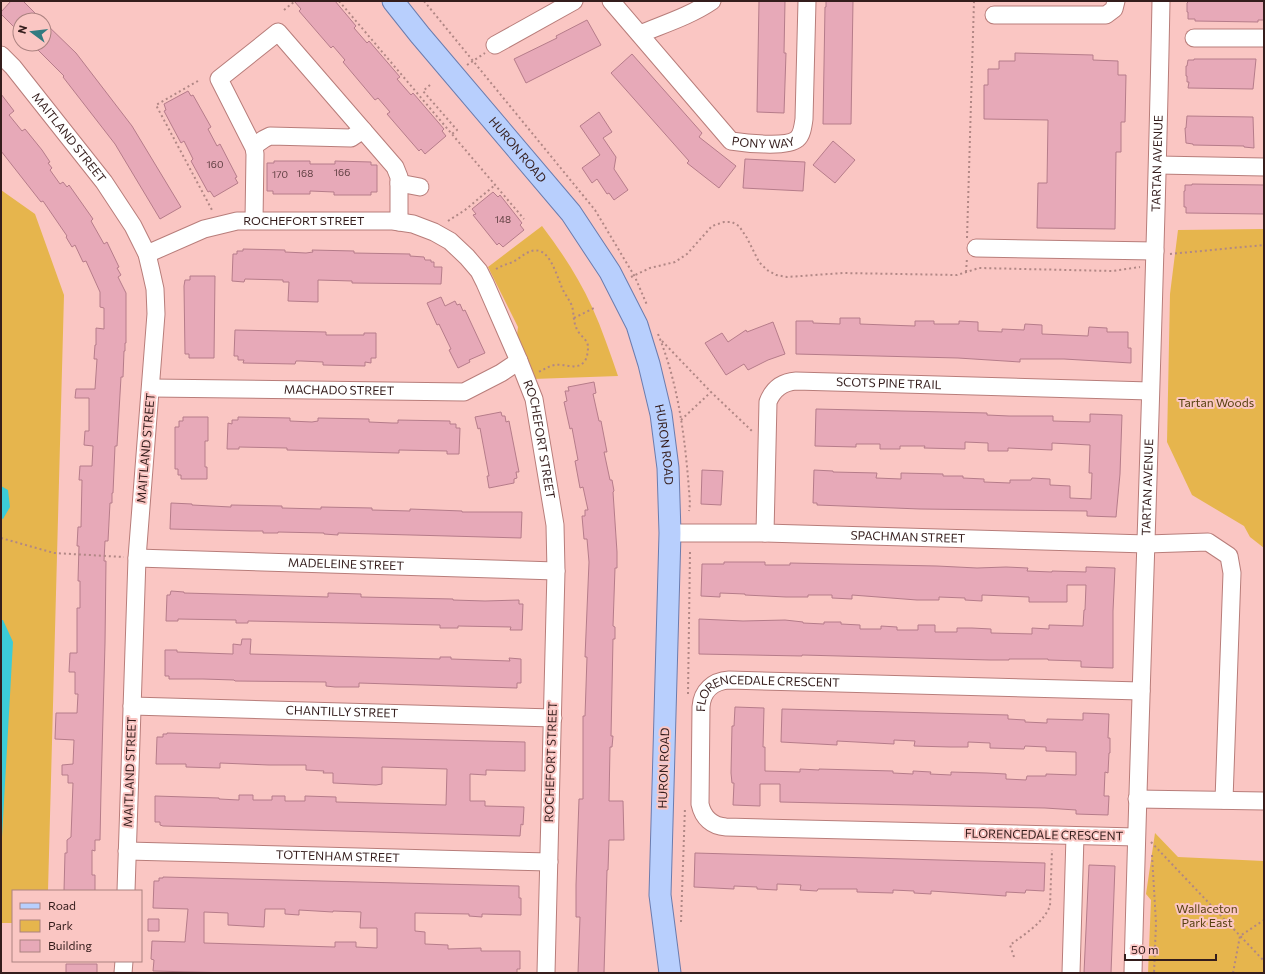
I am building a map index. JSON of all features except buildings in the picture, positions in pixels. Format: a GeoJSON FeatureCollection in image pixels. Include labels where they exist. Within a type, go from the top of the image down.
{"type":"FeatureCollection","features":[{"type":"Feature","properties":{"kind":"main road","name":"HURON ROAD"},"geometry":{"type":"LineString","coordinates":[[393,1],[571,213],[610,272],[618,287],[636,325],[650,364],[661,414],[668,467],[670,533],[660,895],[670,973]]}},
{"type":"Feature","properties":{"kind":"street"},"geometry":{"type":"LineString","coordinates":[[495,45],[574,1]]}},
{"type":"Feature","properties":{"kind":"street","name":"PONY WAY"},"geometry":{"type":"LineString","coordinates":[[611,1],[731,141],[771,144],[796,140],[802,132],[804,119],[807,1]]}},
{"type":"Feature","properties":{"kind":"street"},"geometry":{"type":"LineString","coordinates":[[640,34],[680,18],[712,1]]}},
{"type":"Feature","properties":{"kind":"street"},"geometry":{"type":"LineString","coordinates":[[994,15],[1050,8],[1106,15],[1114,8],[1116,1]]}},
{"type":"Feature","properties":{"kind":"street","name":"TARTAN AVENUE"},"geometry":{"type":"LineString","coordinates":[[1133,973],[1150,391],[1161,253],[1158,165],[1161,1]]}},
{"type":"Feature","properties":{"kind":"street"},"geometry":{"type":"LineString","coordinates":[[254,220],[256,154],[254,146],[219,79],[278,32],[395,167],[399,177],[399,222]]}},
{"type":"Feature","properties":{"kind":"street"},"geometry":{"type":"LineString","coordinates":[[1194,38],[1264,38]]}},
{"type":"Feature","properties":{"kind":"street","name":"MAITLAND STREET"},"geometry":{"type":"LineString","coordinates":[[1,55],[13,66],[104,182],[133,226],[146,254],[155,289],[156,314],[137,558],[126,890]]}},
{"type":"Feature","properties":{"kind":"street"},"geometry":{"type":"LineString","coordinates":[[254,146],[270,136],[351,138],[363,130]]}},
{"type":"Feature","properties":{"kind":"street"},"geometry":{"type":"LineString","coordinates":[[1158,165],[1264,168]]}},
{"type":"Feature","properties":{"kind":"street"},"geometry":{"type":"LineString","coordinates":[[399,183],[420,187]]}},
{"type":"Feature","properties":{"kind":"street","name":"ROCHEFORT STREET"},"geometry":{"type":"LineString","coordinates":[[146,254],[204,229],[237,221],[399,222],[413,224],[434,232],[450,241],[467,257],[479,272],[534,398],[555,525],[556,571],[546,973]]}},
{"type":"Feature","properties":{"kind":"street"},"geometry":{"type":"LineString","coordinates":[[970,248],[1161,253]]}},
{"type":"Feature","properties":{"kind":"street","name":"MACHADO STREET"},"geometry":{"type":"LineString","coordinates":[[151,388],[464,392],[501,373],[522,369]]}},
{"type":"Feature","properties":{"kind":"street","name":"SCOTS PINE TRAIL"},"geometry":{"type":"LineString","coordinates":[[765,533],[768,406],[770,398],[778,386],[791,381],[1150,391]]}},
{"type":"Feature","properties":{"kind":"street","name":"SPACHMAN STREET"},"geometry":{"type":"LineString","coordinates":[[670,533],[765,533],[1146,544],[1208,542],[1229,556],[1232,573],[1224,800]]}},
{"type":"Feature","properties":{"kind":"street","name":"MADELEINE STREET"},"geometry":{"type":"LineString","coordinates":[[137,558],[556,571]]}},
{"type":"Feature","properties":{"kind":"street","name":"FLORENCEDALE CRESCENT"},"geometry":{"type":"LineString","coordinates":[[1136,837],[726,828],[717,826],[705,817],[700,804],[701,707],[702,699],[706,691],[713,685],[729,680],[1141,691]]}},
{"type":"Feature","properties":{"kind":"street","name":"CHANTILLY STREET"},"geometry":{"type":"LineString","coordinates":[[132,706],[553,718]]}},
{"type":"Feature","properties":{"kind":"street"},"geometry":{"type":"LineString","coordinates":[[1138,799],[1264,801]]}},
{"type":"Feature","properties":{"kind":"street"},"geometry":{"type":"LineString","coordinates":[[1071,973],[1075,836]]}},
{"type":"Feature","properties":{"kind":"street","name":"TOTTENHAM STREET"},"geometry":{"type":"LineString","coordinates":[[127,850],[549,862]]}},
{"type":"Feature","properties":{"kind":"street"},"geometry":{"type":"LineString","coordinates":[[123,973],[124,962]]}},
{"type":"Feature","properties":{"kind":"path"},"geometry":{"type":"LineString","coordinates":[[284,10],[295,1]]}},
{"type":"Feature","properties":{"kind":"path"},"geometry":{"type":"LineString","coordinates":[[339,1],[524,219]]}},
{"type":"Feature","properties":{"kind":"path"},"geometry":{"type":"LineString","coordinates":[[966,272],[970,248],[974,1]]}},
{"type":"Feature","properties":{"kind":"path"},"geometry":{"type":"LineString","coordinates":[[454,75],[495,45]]}},
{"type":"Feature","properties":{"kind":"path"},"geometry":{"type":"LineString","coordinates":[[198,81],[156,105],[212,210]]}},
{"type":"Feature","properties":{"kind":"path"},"geometry":{"type":"LineString","coordinates":[[430,85],[423,91],[456,130],[452,134]]}},
{"type":"Feature","properties":{"kind":"path"},"geometry":{"type":"LineString","coordinates":[[448,222],[495,185]]}},
{"type":"Feature","properties":{"kind":"path"},"geometry":{"type":"LineString","coordinates":[[618,287],[634,274],[650,268],[675,262],[688,254],[712,226],[724,222],[732,222],[739,226],[759,262],[767,270],[776,275],[787,277],[843,273],[957,275],[979,268],[1113,271],[1140,268]]}},
{"type":"Feature","properties":{"kind":"path"},"geometry":{"type":"LineString","coordinates":[[1161,253],[1264,245]]}},
{"type":"Feature","properties":{"kind":"path"},"geometry":{"type":"LineString","coordinates":[[496,269],[514,261],[531,250],[544,253],[550,259],[565,294],[572,306],[576,328],[579,334],[586,340],[588,346],[588,354],[584,362],[578,366],[569,367],[556,365],[522,369]]}},
{"type":"Feature","properties":{"kind":"path"},"geometry":{"type":"LineString","coordinates":[[574,318],[596,307]]}},
{"type":"Feature","properties":{"kind":"path"},"geometry":{"type":"LineString","coordinates":[[661,340],[711,392],[752,431],[767,438]]}},
{"type":"Feature","properties":{"kind":"path"},"geometry":{"type":"LineString","coordinates":[[681,420],[711,392]]}},
{"type":"Feature","properties":{"kind":"path"},"geometry":{"type":"LineString","coordinates":[[1,538],[54,553],[137,558]]}},
{"type":"Feature","properties":{"kind":"path"},"geometry":{"type":"LineString","coordinates":[[1154,973],[1156,923],[1151,842],[1264,961]]}},
{"type":"Feature","properties":{"kind":"path"},"geometry":{"type":"LineString","coordinates":[[1014,957],[1010,945],[1036,925],[1047,914],[1050,906],[1052,850]]}},
{"type":"Feature","properties":{"kind":"path"},"geometry":{"type":"LineString","coordinates":[[1233,973],[1240,936],[1264,920]]}},
{"type":"Feature","properties":{"kind":"green space"},"geometry":{"type":"Polygon","coordinates":[[[1,190],[35,214],[64,295],[48,890],[12,890],[12,923],[1,923],[1,190]]]}},
{"type":"Feature","properties":{"kind":"green space"},"geometry":{"type":"Polygon","coordinates":[[[542,226],[569,265],[587,296],[606,341],[618,376],[533,379],[517,335],[518,327],[488,267],[542,226]]]}},
{"type":"Feature","properties":{"kind":"green space","name":"Tartan Woods"},"geometry":{"type":"Polygon","coordinates":[[[1264,229],[1264,548],[1250,537],[1244,526],[1192,495],[1167,442],[1170,294],[1178,230],[1264,229]]]}},
{"type":"Feature","properties":{"kind":"green space","name":"Wallaceton Park East"},"geometry":{"type":"Polygon","coordinates":[[[1155,833],[1178,857],[1264,861],[1264,973],[1148,973],[1151,900],[1146,894],[1155,833]]]}},
{"type":"Feature","properties":{"kind":"water"},"geometry":{"type":"Polygon","coordinates":[[[1,486],[8,490],[10,507],[3,519],[1,518],[1,486]]]}},
{"type":"Feature","properties":{"kind":"water"},"geometry":{"type":"Polygon","coordinates":[[[1,620],[3,620],[13,642],[2,837],[1,837],[1,620]]]}}]}
